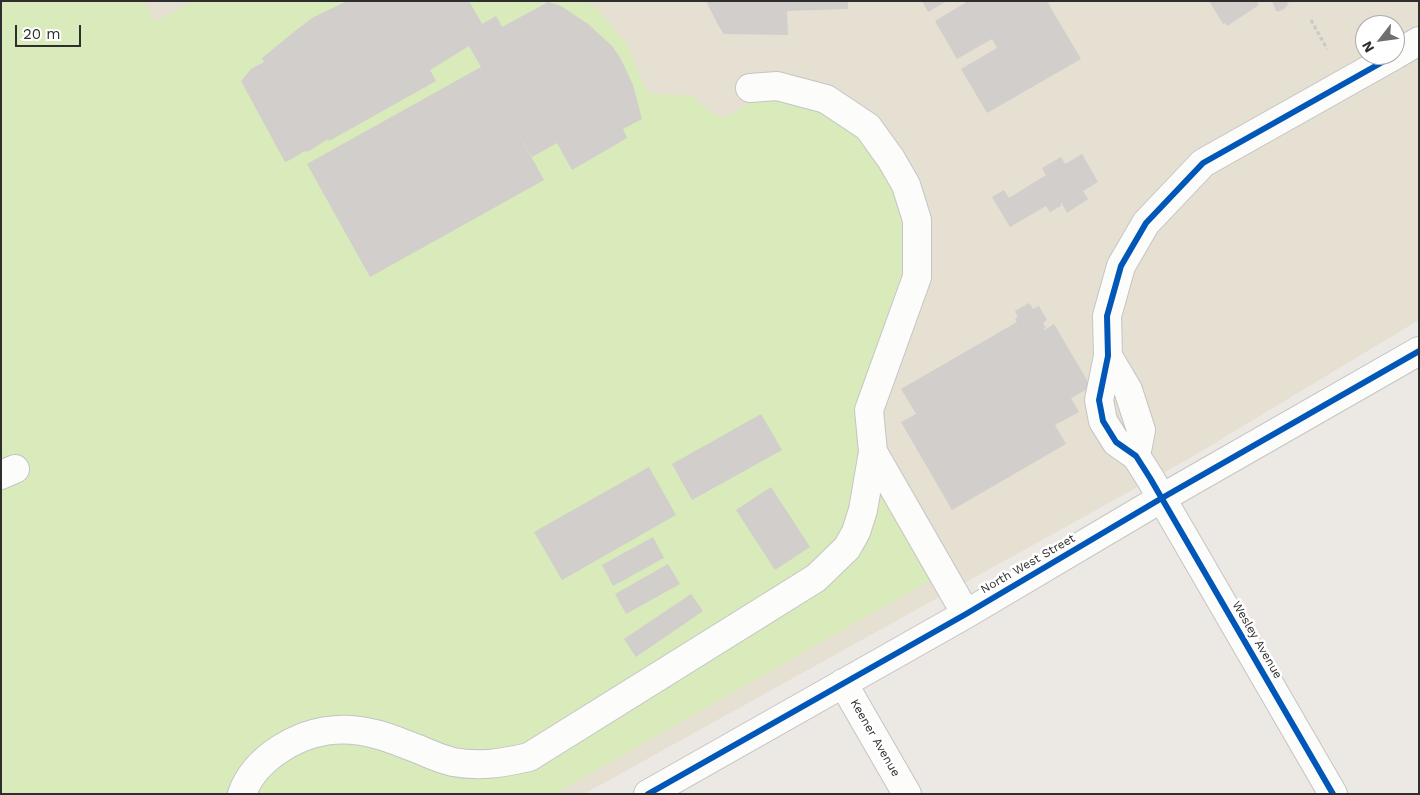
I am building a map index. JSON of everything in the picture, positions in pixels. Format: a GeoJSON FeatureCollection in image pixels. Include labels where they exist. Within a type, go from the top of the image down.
{"type":"FeatureCollection","features":[{"type":"Feature","properties":{"kind":"street"},"geometry":{"type":"LineString","coordinates":[[1405,49],[1419,41]]}},
{"type":"Feature","properties":{"kind":"street","name":"Wesley Avenue"},"geometry":{"type":"LineString","coordinates":[[1333,794],[1162,498],[1136,456],[1116,442],[1103,421],[1099,400],[1108,356],[1107,316],[1121,266],[1146,223],[1202,163],[1377,65]]}},
{"type":"Feature","properties":{"kind":"street"},"geometry":{"type":"LineString","coordinates":[[242,794],[246,783],[254,771],[276,751],[306,735],[325,730],[352,729],[376,734],[452,762],[476,764],[503,763],[528,757],[816,578],[847,548],[856,532],[863,510],[874,452],[869,410],[917,277],[917,220],[906,185],[868,127],[826,99],[777,86],[750,88]]}},
{"type":"Feature","properties":{"kind":"street","name":"North West Street"},"geometry":{"type":"LineString","coordinates":[[648,794],[966,614],[1162,498],[1419,351]]}},
{"type":"Feature","properties":{"kind":"street"},"geometry":{"type":"LineString","coordinates":[[874,452],[966,614]]}},
{"type":"Feature","properties":{"kind":"street","name":"Keener Avenue"},"geometry":{"type":"LineString","coordinates":[[843,683],[907,794]]}},
{"type":"Feature","properties":{"kind":"path"},"geometry":{"type":"LineString","coordinates":[[1311,20],[1327,49]]}},
{"type":"Feature","properties":{"kind":"shaded area"},"geometry":{"type":"Polygon","coordinates":[[[1,1],[1419,1],[1419,320],[1190,458],[584,794],[1,794],[1,1]]]}},
{"type":"Feature","properties":{"kind":"green space"},"geometry":{"type":"Polygon","coordinates":[[[1,1],[145,1],[155,22],[194,1],[585,1],[597,8],[627,45],[648,93],[693,96],[707,110],[720,117],[736,113],[752,97],[779,95],[822,110],[859,135],[896,190],[907,221],[908,275],[864,401],[931,580],[554,794],[1,794],[1,1]]]}},
{"type":"Feature","properties":{"kind":"building"},"geometry":{"type":"Polygon","coordinates":[[[347,1],[469,1],[482,24],[496,16],[502,27],[548,2],[561,6],[588,24],[612,46],[621,59],[633,85],[642,119],[623,129],[627,138],[572,170],[557,143],[532,157],[516,129],[544,180],[370,277],[307,164],[481,67],[469,46],[430,70],[436,81],[329,141],[328,139],[309,151],[303,152],[285,162],[241,81],[251,69],[264,62],[262,58],[312,18],[347,1]]]}},
{"type":"Feature","properties":{"kind":"building"},"geometry":{"type":"Polygon","coordinates":[[[706,1],[848,1],[848,9],[787,11],[788,35],[724,34],[706,1]]]}},
{"type":"Feature","properties":{"kind":"building"},"geometry":{"type":"Polygon","coordinates":[[[922,1],[947,1],[928,12],[922,1]]]}},
{"type":"Feature","properties":{"kind":"building"},"geometry":{"type":"Polygon","coordinates":[[[968,1],[1051,1],[1048,3],[1081,59],[987,113],[961,69],[997,48],[992,39],[957,59],[935,21],[968,1]]]}},
{"type":"Feature","properties":{"kind":"building"},"geometry":{"type":"Polygon","coordinates":[[[1209,1],[1260,1],[1257,3],[1259,5],[1227,26],[1225,23],[1223,24],[1209,1]]]}},
{"type":"Feature","properties":{"kind":"building"},"geometry":{"type":"Polygon","coordinates":[[[1272,1],[1291,2],[1287,3],[1286,8],[1278,12],[1272,1]]]}},
{"type":"Feature","properties":{"kind":"building"},"geometry":{"type":"Polygon","coordinates":[[[1082,154],[1098,182],[1083,191],[1088,199],[1067,213],[1061,202],[1061,206],[1050,212],[1046,206],[1010,227],[992,197],[1004,190],[1009,198],[1046,175],[1042,168],[1061,157],[1065,164],[1082,154]]]}},
{"type":"Feature","properties":{"kind":"building"},"geometry":{"type":"Polygon","coordinates":[[[1029,303],[1033,309],[1039,306],[1047,320],[1043,323],[1046,328],[1044,330],[1054,324],[1091,387],[1071,398],[1079,412],[1055,425],[1066,444],[952,510],[901,422],[916,414],[901,389],[1017,322],[1015,319],[1018,317],[1015,311],[1029,303]]]}},
{"type":"Feature","properties":{"kind":"building"},"geometry":{"type":"Polygon","coordinates":[[[761,414],[782,450],[692,500],[672,464],[761,414]]]}},
{"type":"Feature","properties":{"kind":"building"},"geometry":{"type":"Polygon","coordinates":[[[649,467],[676,515],[562,580],[534,532],[649,467]]]}},
{"type":"Feature","properties":{"kind":"building"},"geometry":{"type":"Polygon","coordinates":[[[771,487],[810,547],[775,570],[736,510],[771,487]]]}},
{"type":"Feature","properties":{"kind":"building"},"geometry":{"type":"Polygon","coordinates":[[[653,537],[664,558],[613,586],[602,565],[653,537]]]}},
{"type":"Feature","properties":{"kind":"building"},"geometry":{"type":"Polygon","coordinates":[[[668,564],[680,584],[626,614],[615,594],[668,564]]]}},
{"type":"Feature","properties":{"kind":"building"},"geometry":{"type":"Polygon","coordinates":[[[691,594],[703,611],[636,657],[624,639],[691,594]]]}},
{"type":"Feature","properties":{"kind":"cycle path"},"geometry":{"type":"LineString","coordinates":[[1333,794],[1150,478],[1136,456],[1116,442],[1103,421],[1099,400],[1108,356],[1107,316],[1121,266],[1146,223],[1203,163],[1377,65]]}},
{"type":"Feature","properties":{"kind":"cycle path"},"geometry":{"type":"LineString","coordinates":[[648,794],[966,614],[1162,498],[1419,351]]}}]}
